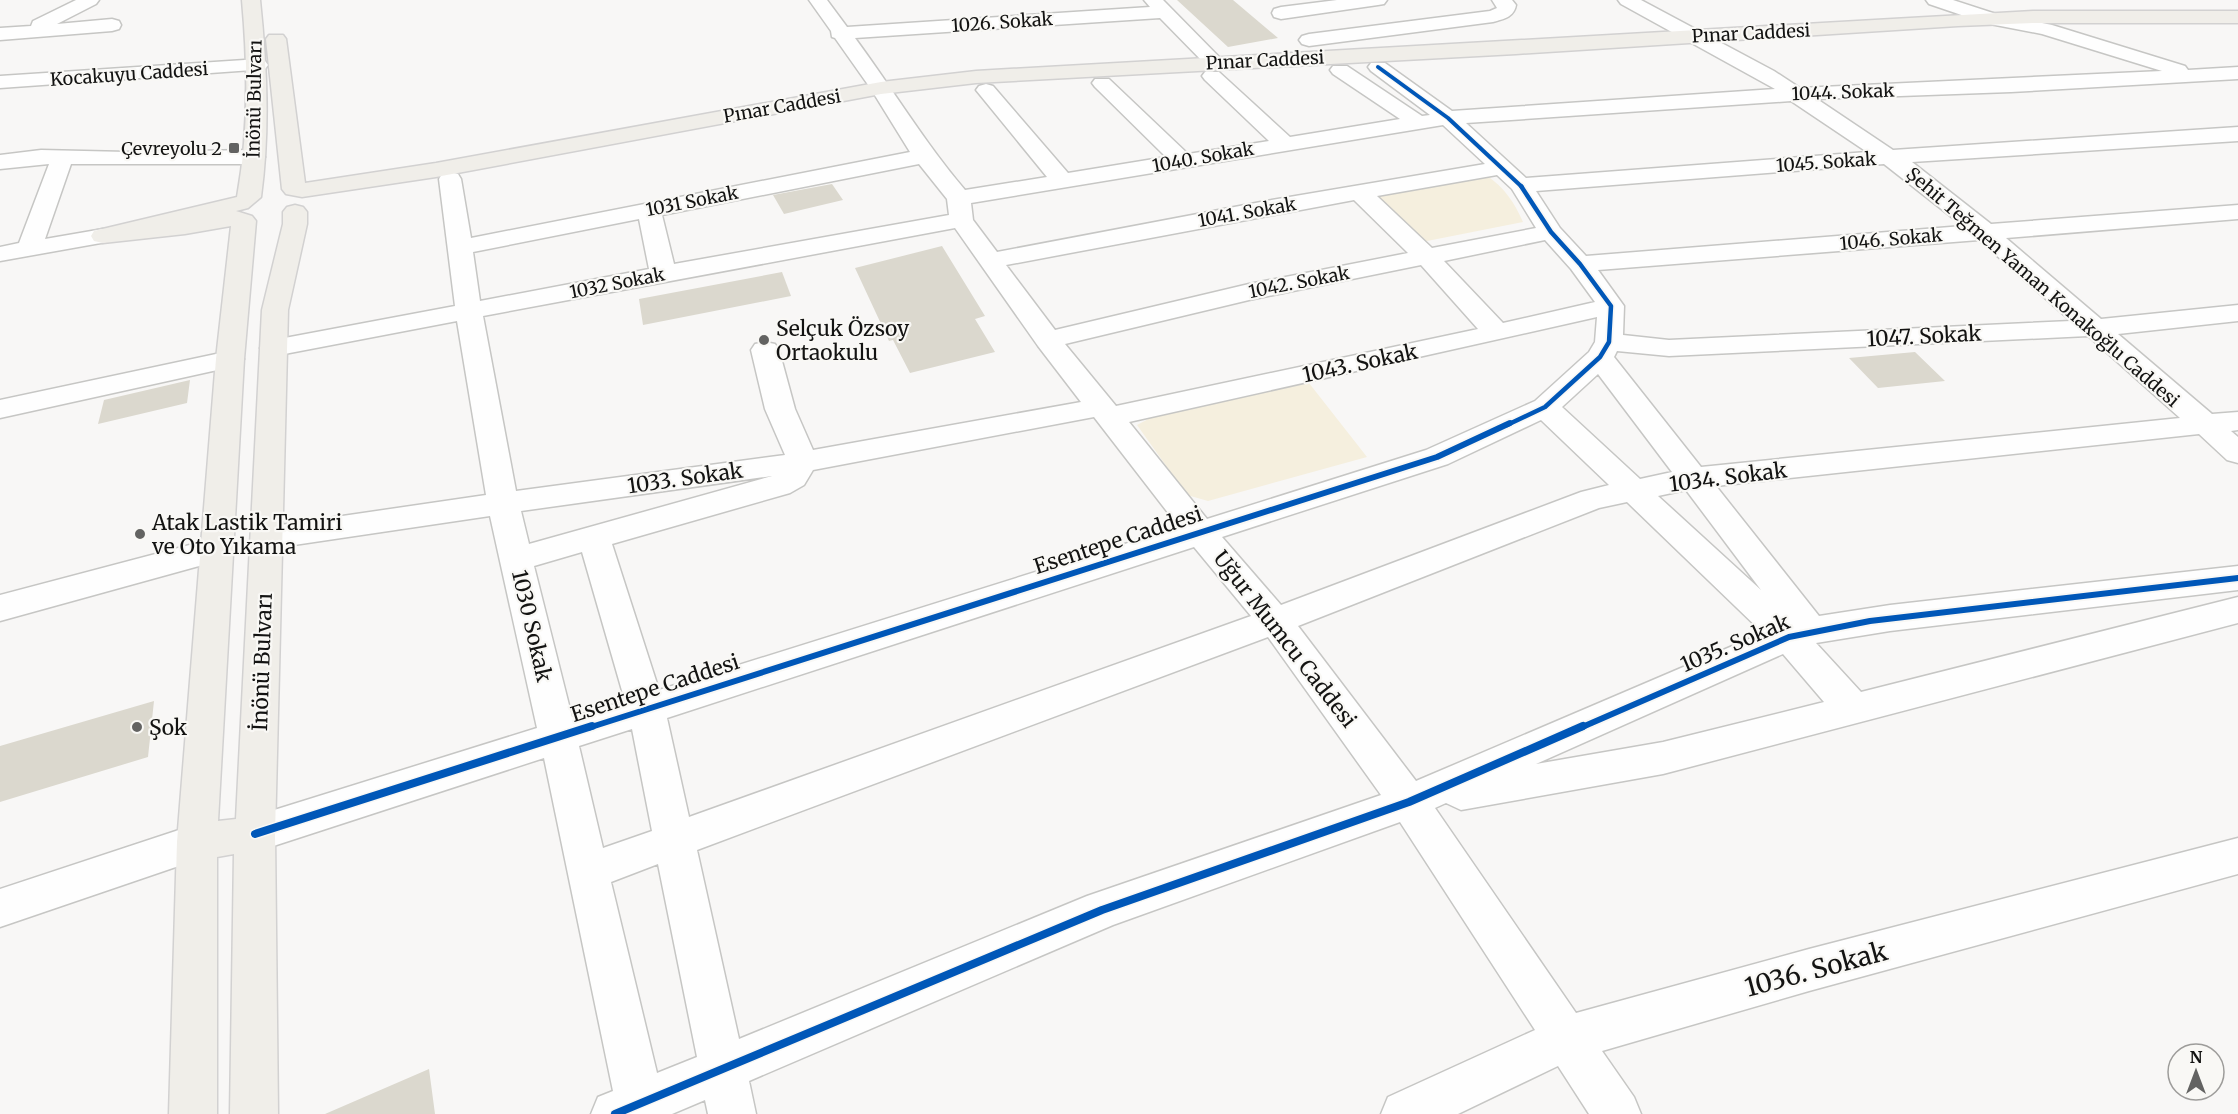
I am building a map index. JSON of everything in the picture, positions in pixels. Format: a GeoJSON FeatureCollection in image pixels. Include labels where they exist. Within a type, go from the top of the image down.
{"type":"FeatureCollection","features":[{"type":"Feature","properties":{"kind":"main road","name":"İnönü Bulvarı"},"geometry":{"type":"LineString","coordinates":[[251,0],[258,65],[254,157],[270,208],[295,224],[275,310],[255,834],[254,1114]]}},
{"type":"Feature","properties":{"kind":"main road","name":"Pınar Caddesi"},"geometry":{"type":"LineString","coordinates":[[1378,67],[1992,19],[2238,17]]}},
{"type":"Feature","properties":{"kind":"main road","name":"İnönü Bulvarı"},"geometry":{"type":"LineString","coordinates":[[193,1114],[198,842],[230,359],[270,208],[274,21]]}},
{"type":"Feature","properties":{"kind":"main road","name":"Pınar Caddesi"},"geometry":{"type":"LineString","coordinates":[[270,208],[436,170],[976,77],[1342,63],[1516,48],[1703,40],[1980,30],[2238,28]]}},
{"type":"Feature","properties":{"kind":"main road"},"geometry":{"type":"LineString","coordinates":[[1342,63],[1378,67]]}},
{"type":"Feature","properties":{"kind":"main road","name":"Pınar Caddesi"},"geometry":{"type":"LineString","coordinates":[[270,208],[450,179],[825,109],[884,94],[1102,83],[1214,69]]}},
{"type":"Feature","properties":{"kind":"main road"},"geometry":{"type":"LineString","coordinates":[[103,236],[270,208]]}},
{"type":"Feature","properties":{"kind":"main road"},"geometry":{"type":"LineString","coordinates":[[216,550],[267,538]]}},
{"type":"Feature","properties":{"kind":"main road"},"geometry":{"type":"LineString","coordinates":[[198,842],[255,834]]}},
{"type":"Feature","properties":{"kind":"street"},"geometry":{"type":"LineString","coordinates":[[28,32],[90,0]]}},
{"type":"Feature","properties":{"kind":"street","name":"Uğur Mumcu Caddesi"},"geometry":{"type":"LineString","coordinates":[[818,0],[884,94],[992,260],[1048,340],[1199,531],[1275,621],[1409,802],[1617,1114]]}},
{"type":"Feature","properties":{"kind":"street"},"geometry":{"type":"LineString","coordinates":[[1274,6],[1378,0]]}},
{"type":"Feature","properties":{"kind":"street"},"geometry":{"type":"LineString","coordinates":[[1310,40],[1493,16],[1506,11],[1507,5],[1501,0]]}},
{"type":"Feature","properties":{"kind":"street","name":"Şehit Teğmen Yaman Konakoğlu Caddesi"},"geometry":{"type":"LineString","coordinates":[[1627,0],[1703,40],[1796,94],[1890,157],[1984,231],[2202,424],[2238,453]]}},
{"type":"Feature","properties":{"kind":"street"},"geometry":{"type":"LineString","coordinates":[[1935,0],[1992,19],[2045,29],[2238,91]]}},
{"type":"Feature","properties":{"kind":"street"},"geometry":{"type":"LineString","coordinates":[[1159,6],[1214,69],[1284,143]]}},
{"type":"Feature","properties":{"kind":"street","name":"1026. Sokak"},"geometry":{"type":"LineString","coordinates":[[839,33],[1159,6]]}},
{"type":"Feature","properties":{"kind":"street"},"geometry":{"type":"LineString","coordinates":[[1274,6],[1317,47],[1433,121],[1513,176],[1551,232],[1580,264],[1611,306],[1605,350],[1853,709]]}},
{"type":"Feature","properties":{"kind":"street"},"geometry":{"type":"LineString","coordinates":[[0,34],[28,32],[113,17],[99,76]]}},
{"type":"Feature","properties":{"kind":"street","name":"Kocakuyu Caddesi"},"geometry":{"type":"LineString","coordinates":[[0,82],[258,65]]}},
{"type":"Feature","properties":{"kind":"street"},"geometry":{"type":"LineString","coordinates":[[1378,67],[1433,121]]}},
{"type":"Feature","properties":{"kind":"street","name":"1044. Sokak"},"geometry":{"type":"LineString","coordinates":[[1433,121],[1796,94],[2011,86],[2238,73]]}},
{"type":"Feature","properties":{"kind":"street"},"geometry":{"type":"LineString","coordinates":[[1102,83],[1182,161]]}},
{"type":"Feature","properties":{"kind":"street"},"geometry":{"type":"LineString","coordinates":[[986,90],[1062,180]]}},
{"type":"Feature","properties":{"kind":"street","name":"1040. Sokak"},"geometry":{"type":"LineString","coordinates":[[960,209],[1062,180],[1433,121]]}},
{"type":"Feature","properties":{"kind":"street","name":"1045. Sokak"},"geometry":{"type":"LineString","coordinates":[[1513,176],[1890,157],[2238,134]]}},
{"type":"Feature","properties":{"kind":"street","name":"1031 Sokak"},"geometry":{"type":"LineString","coordinates":[[461,246],[924,156]]}},
{"type":"Feature","properties":{"kind":"street"},"geometry":{"type":"LineString","coordinates":[[0,162],[41,158],[254,157]]}},
{"type":"Feature","properties":{"kind":"street"},"geometry":{"type":"LineString","coordinates":[[29,249],[62,159]]}},
{"type":"Feature","properties":{"kind":"street","name":"1041. Sokak"},"geometry":{"type":"LineString","coordinates":[[992,260],[1359,192],[1513,176]]}},
{"type":"Feature","properties":{"kind":"street","name":"1030 Sokak"},"geometry":{"type":"LineString","coordinates":[[450,179],[469,312],[503,503],[588,872],[628,1109]]}},
{"type":"Feature","properties":{"kind":"street"},"geometry":{"type":"LineString","coordinates":[[1359,192],[1428,258],[1497,333]]}},
{"type":"Feature","properties":{"kind":"street"},"geometry":{"type":"LineString","coordinates":[[649,209],[663,274]]}},
{"type":"Feature","properties":{"kind":"street","name":"1032 Sokak"},"geometry":{"type":"LineString","coordinates":[[274,348],[663,274],[960,209]]}},
{"type":"Feature","properties":{"kind":"street","name":"1046. Sokak"},"geometry":{"type":"LineString","coordinates":[[1580,264],[2238,212]]}},
{"type":"Feature","properties":{"kind":"street","name":"1042. Sokak"},"geometry":{"type":"LineString","coordinates":[[1048,340],[1249,292],[1551,232]]}},
{"type":"Feature","properties":{"kind":"street"},"geometry":{"type":"LineString","coordinates":[[0,254],[103,236]]}},
{"type":"Feature","properties":{"kind":"street","name":"1043. Sokak"},"geometry":{"type":"LineString","coordinates":[[1105,412],[1497,333],[1611,306]]}},
{"type":"Feature","properties":{"kind":"street","name":"1047. Sokak"},"geometry":{"type":"LineString","coordinates":[[1605,350],[2094,328],[2238,313]]}},
{"type":"Feature","properties":{"kind":"street"},"geometry":{"type":"LineString","coordinates":[[516,559],[779,486],[793,478],[803,462],[780,409],[765,350]]}},
{"type":"Feature","properties":{"kind":"street","name":"Esentepe Caddesi"},"geometry":{"type":"LineString","coordinates":[[255,834],[1199,531],[1437,457],[1545,407],[1605,350]]}},
{"type":"Feature","properties":{"kind":"street"},"geometry":{"type":"LineString","coordinates":[[0,409],[230,359]]}},
{"type":"Feature","properties":{"kind":"street"},"geometry":{"type":"LineString","coordinates":[[1545,407],[1635,490],[1800,633]]}},
{"type":"Feature","properties":{"kind":"street","name":"1033. Sokak"},"geometry":{"type":"LineString","coordinates":[[267,538],[803,462],[1105,412]]}},
{"type":"Feature","properties":{"kind":"street","name":"1034. Sokak"},"geometry":{"type":"LineString","coordinates":[[588,872],[1275,621],[1592,500],[1695,478],[2238,421]]}},
{"type":"Feature","properties":{"kind":"street"},"geometry":{"type":"LineString","coordinates":[[594,537],[646,708],[732,1114]]}},
{"type":"Feature","properties":{"kind":"street"},"geometry":{"type":"LineString","coordinates":[[0,608],[216,550]]}},
{"type":"Feature","properties":{"kind":"street","name":"1035. Sokak"},"geometry":{"type":"LineString","coordinates":[[1409,802],[1800,633],[2104,591],[2238,578]]}},
{"type":"Feature","properties":{"kind":"street"},"geometry":{"type":"LineString","coordinates":[[628,1109],[1102,910],[1409,802],[1663,758],[2238,610]]}},
{"type":"Feature","properties":{"kind":"street"},"geometry":{"type":"LineString","coordinates":[[0,908],[198,842]]}},
{"type":"Feature","properties":{"kind":"street","name":"1036. Sokak"},"geometry":{"type":"LineString","coordinates":[[1405,1114],[1568,1038],[1809,970],[2238,856]]}},
{"type":"Feature","properties":{"kind":"shaded area"},"geometry":{"type":"Polygon","coordinates":[[[1486,175],[1508,196],[1523,222],[1417,243],[1369,196],[1486,175]]]}},
{"type":"Feature","properties":{"kind":"shaded area"},"geometry":{"type":"Polygon","coordinates":[[[1309,383],[1367,457],[1208,501],[1187,495],[1137,425],[1154,416],[1309,383]]]}},
{"type":"Feature","properties":{"kind":"building"},"geometry":{"type":"Polygon","coordinates":[[[1177,0],[1233,0],[1278,38],[1228,47],[1177,0]]]}},
{"type":"Feature","properties":{"kind":"building"},"geometry":{"type":"Polygon","coordinates":[[[832,184],[843,200],[784,214],[773,195],[832,184]]]}},
{"type":"Feature","properties":{"kind":"building"},"geometry":{"type":"Polygon","coordinates":[[[942,246],[985,316],[975,319],[995,352],[910,373],[893,340],[889,341],[855,268],[942,246]]]}},
{"type":"Feature","properties":{"kind":"building"},"geometry":{"type":"Polygon","coordinates":[[[782,272],[791,296],[643,325],[639,299],[782,272]]]}},
{"type":"Feature","properties":{"kind":"building"},"geometry":{"type":"Polygon","coordinates":[[[1915,352],[1945,381],[1878,388],[1849,358],[1915,352]]]}},
{"type":"Feature","properties":{"kind":"building"},"geometry":{"type":"Polygon","coordinates":[[[190,380],[187,403],[98,424],[104,400],[190,380]]]}},
{"type":"Feature","properties":{"kind":"building"},"geometry":{"type":"Polygon","coordinates":[[[154,701],[148,757],[0,802],[0,746],[154,701]]]}},
{"type":"Feature","properties":{"kind":"building"},"geometry":{"type":"Polygon","coordinates":[[[429,1069],[435,1114],[325,1114],[429,1069]]]}},
{"type":"Feature","properties":{"kind":"cycle path"},"geometry":{"type":"LineString","coordinates":[[255,834],[1437,457],[1545,407],[1600,357],[1609,342],[1611,306],[1580,264],[1551,232],[1521,185],[1448,118],[1378,67]]}},
{"type":"Feature","properties":{"kind":"cycle path"},"geometry":{"type":"LineString","coordinates":[[615,1114],[1102,910],[1409,802],[1789,637],[1829,627],[1870,621],[2094,593],[2238,578]]}},
{"type":"Feature","properties":{"kind":"place","name":"Çevreyolu 2"},"geometry":{"type":"Point","coordinates":[234,148]}},
{"type":"Feature","properties":{"kind":"place","name":"Selçuk Özsoy Ortaokulu"},"geometry":{"type":"Point","coordinates":[764,340]}},
{"type":"Feature","properties":{"kind":"place","name":"Atak Lastik Tamiri ve Oto Yıkama"},"geometry":{"type":"Point","coordinates":[140,534]}},
{"type":"Feature","properties":{"kind":"place","name":"Şok"},"geometry":{"type":"Point","coordinates":[137,727]}}]}
